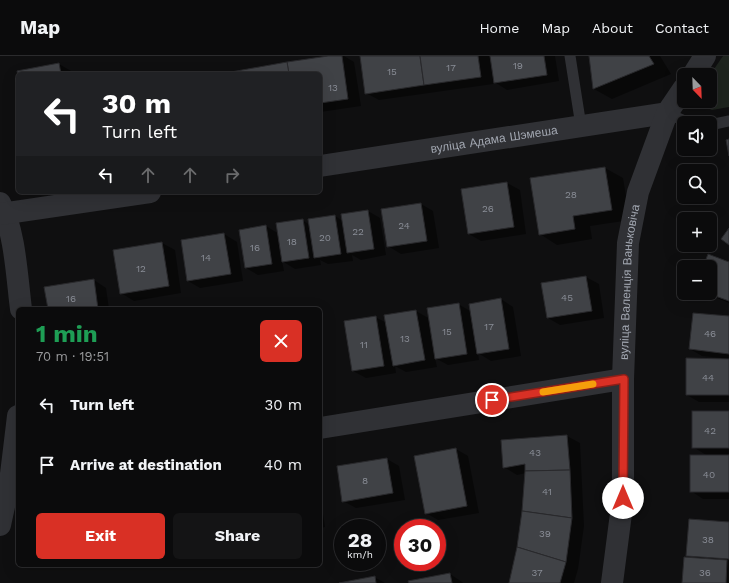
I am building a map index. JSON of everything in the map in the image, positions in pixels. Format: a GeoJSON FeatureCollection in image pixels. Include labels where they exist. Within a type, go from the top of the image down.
{"type":"FeatureCollection","features":[{"type":"Feature","properties":{"kind":"street"},"geometry":{"type":"LineString","coordinates":[[698,68],[706,56]]}},
{"type":"Feature","properties":{"kind":"street","name":"вуліца Валенція Ваньковіча"},"geometry":{"type":"LineString","coordinates":[[612,583],[623,498],[624,379],[628,242],[638,192],[667,113],[677,98]]}},
{"type":"Feature","properties":{"kind":"street","name":"вуліца Адама Шэмеша"},"geometry":{"type":"LineString","coordinates":[[322,166],[667,113]]}},
{"type":"Feature","properties":{"kind":"street"},"geometry":{"type":"LineString","coordinates":[[20,307],[15,261],[2,210],[134,194]]}},
{"type":"Feature","properties":{"kind":"street"},"geometry":{"type":"LineString","coordinates":[[322,428],[624,379]]}},
{"type":"Feature","properties":{"kind":"street"},"geometry":{"type":"LineString","coordinates":[[0,525],[14,474],[16,445]]}},
{"type":"Feature","properties":{"kind":"lane"},"geometry":{"type":"LineString","coordinates":[[570,56],[582,126]]}},
{"type":"Feature","properties":{"kind":"lane"},"geometry":{"type":"LineString","coordinates":[[667,113],[677,118]]}},
{"type":"Feature","properties":{"kind":"lane"},"geometry":{"type":"LineString","coordinates":[[717,123],[729,121]]}},
{"type":"Feature","properties":{"kind":"shaded area"},"geometry":{"type":"Polygon","coordinates":[[[723,56],[729,56],[729,107],[712,110],[707,108],[717,108],[717,68],[715,68],[723,56]]]}},
{"type":"Feature","properties":{"kind":"building"},"geometry":{"type":"Polygon","coordinates":[[[328,56],[342,56],[348,99],[322,103],[322,72],[289,72],[287,62],[328,56]]]}},
{"type":"Feature","properties":{"kind":"building"},"geometry":{"type":"Polygon","coordinates":[[[360,56],[420,56],[424,85],[365,94],[360,56]]]}},
{"type":"Feature","properties":{"kind":"building"},"geometry":{"type":"Polygon","coordinates":[[[420,56],[478,56],[481,77],[424,85],[420,56]]]}},
{"type":"Feature","properties":{"kind":"building"},"geometry":{"type":"Polygon","coordinates":[[[490,56],[544,56],[547,75],[494,83],[490,56]]]}},
{"type":"Feature","properties":{"kind":"building"},"geometry":{"type":"Polygon","coordinates":[[[589,56],[649,56],[654,64],[593,89],[589,56]]]}},
{"type":"Feature","properties":{"kind":"building"},"geometry":{"type":"Polygon","coordinates":[[[287,62],[289,72],[231,72],[287,62]]]}},
{"type":"Feature","properties":{"kind":"building"},"geometry":{"type":"Polygon","coordinates":[[[59,63],[61,72],[17,72],[59,63]]]}},
{"type":"Feature","properties":{"kind":"building"},"geometry":{"type":"Polygon","coordinates":[[[729,139],[729,156],[726,140],[729,139]]]}},
{"type":"Feature","properties":{"kind":"building"},"geometry":{"type":"Polygon","coordinates":[[[605,167],[612,210],[573,216],[575,229],[539,235],[530,178],[605,167]]]}},
{"type":"Feature","properties":{"kind":"building"},"geometry":{"type":"Polygon","coordinates":[[[507,182],[514,227],[468,234],[461,189],[507,182]]]}},
{"type":"Feature","properties":{"kind":"building"},"geometry":{"type":"Polygon","coordinates":[[[421,203],[427,241],[387,247],[381,209],[421,203]]]}},
{"type":"Feature","properties":{"kind":"building"},"geometry":{"type":"Polygon","coordinates":[[[368,210],[374,249],[347,253],[341,214],[368,210]]]}},
{"type":"Feature","properties":{"kind":"building"},"geometry":{"type":"Polygon","coordinates":[[[335,215],[341,254],[314,258],[308,219],[335,215]]]}},
{"type":"Feature","properties":{"kind":"building"},"geometry":{"type":"Polygon","coordinates":[[[303,219],[309,258],[282,262],[276,223],[303,219]]]}},
{"type":"Feature","properties":{"kind":"building"},"geometry":{"type":"Polygon","coordinates":[[[266,225],[272,264],[245,268],[239,230],[266,225]]]}},
{"type":"Feature","properties":{"kind":"building"},"geometry":{"type":"Polygon","coordinates":[[[729,228],[729,245],[721,239],[729,228]]]}},
{"type":"Feature","properties":{"kind":"building"},"geometry":{"type":"Polygon","coordinates":[[[224,233],[231,274],[187,281],[181,240],[224,233]]]}},
{"type":"Feature","properties":{"kind":"building"},"geometry":{"type":"Polygon","coordinates":[[[162,242],[169,286],[120,294],[113,250],[162,242]]]}},
{"type":"Feature","properties":{"kind":"building"},"geometry":{"type":"Polygon","coordinates":[[[708,254],[729,262],[729,301],[717,297],[717,260],[706,260],[708,254]]]}},
{"type":"Feature","properties":{"kind":"building"},"geometry":{"type":"Polygon","coordinates":[[[586,276],[592,311],[547,318],[541,283],[586,276]]]}},
{"type":"Feature","properties":{"kind":"building"},"geometry":{"type":"Polygon","coordinates":[[[94,279],[98,307],[48,307],[44,287],[94,279]]]}},
{"type":"Feature","properties":{"kind":"building"},"geometry":{"type":"Polygon","coordinates":[[[501,298],[509,349],[477,354],[469,304],[501,298]]]}},
{"type":"Feature","properties":{"kind":"building"},"geometry":{"type":"Polygon","coordinates":[[[459,303],[467,354],[435,359],[427,308],[459,303]]]}},
{"type":"Feature","properties":{"kind":"building"},"geometry":{"type":"Polygon","coordinates":[[[416,310],[425,360],[393,366],[384,315],[416,310]]]}},
{"type":"Feature","properties":{"kind":"building"},"geometry":{"type":"Polygon","coordinates":[[[693,313],[729,316],[729,354],[689,349],[693,313]]]}},
{"type":"Feature","properties":{"kind":"building"},"geometry":{"type":"Polygon","coordinates":[[[376,316],[384,366],[352,371],[344,321],[376,316]]]}},
{"type":"Feature","properties":{"kind":"building"},"geometry":{"type":"Polygon","coordinates":[[[686,358],[729,359],[729,395],[686,395],[686,358]]]}},
{"type":"Feature","properties":{"kind":"building"},"geometry":{"type":"Polygon","coordinates":[[[692,411],[729,411],[729,448],[692,448],[692,411]]]}},
{"type":"Feature","properties":{"kind":"building"},"geometry":{"type":"Polygon","coordinates":[[[567,435],[570,470],[525,471],[525,464],[503,468],[501,440],[567,435]]]}},
{"type":"Feature","properties":{"kind":"building"},"geometry":{"type":"Polygon","coordinates":[[[456,448],[467,506],[425,514],[414,456],[456,448]]]}},
{"type":"Feature","properties":{"kind":"building"},"geometry":{"type":"Polygon","coordinates":[[[690,455],[729,455],[729,492],[690,492],[690,455]]]}},
{"type":"Feature","properties":{"kind":"building"},"geometry":{"type":"Polygon","coordinates":[[[387,458],[393,493],[342,502],[337,466],[387,458]]]}},
{"type":"Feature","properties":{"kind":"building"},"geometry":{"type":"Polygon","coordinates":[[[570,470],[572,518],[522,511],[525,471],[570,470]]]}},
{"type":"Feature","properties":{"kind":"building"},"geometry":{"type":"Polygon","coordinates":[[[522,511],[572,518],[566,562],[517,547],[522,511]]]}},
{"type":"Feature","properties":{"kind":"building"},"geometry":{"type":"Polygon","coordinates":[[[689,519],[729,522],[729,559],[686,556],[689,519]]]}},
{"type":"Feature","properties":{"kind":"building"},"geometry":{"type":"Polygon","coordinates":[[[517,547],[566,562],[560,583],[509,583],[517,547]]]}},
{"type":"Feature","properties":{"kind":"building"},"geometry":{"type":"Polygon","coordinates":[[[684,557],[727,560],[726,583],[682,583],[684,557]]]}},
{"type":"Feature","properties":{"kind":"building"},"geometry":{"type":"Polygon","coordinates":[[[450,573],[452,583],[409,583],[408,581],[450,573]]]}},
{"type":"Feature","properties":{"kind":"building"},"geometry":{"type":"Polygon","coordinates":[[[375,576],[376,583],[339,583],[375,576]]]}},
{"type":"Feature","properties":{"kind":"slow traffic"},"geometry":{"type":"LineString","coordinates":[[543,392],[593,384]]}},
{"type":"Feature","properties":{"kind":"route"},"geometry":{"type":"LineString","coordinates":[[492,400],[624,379],[623,498]]}}]}
